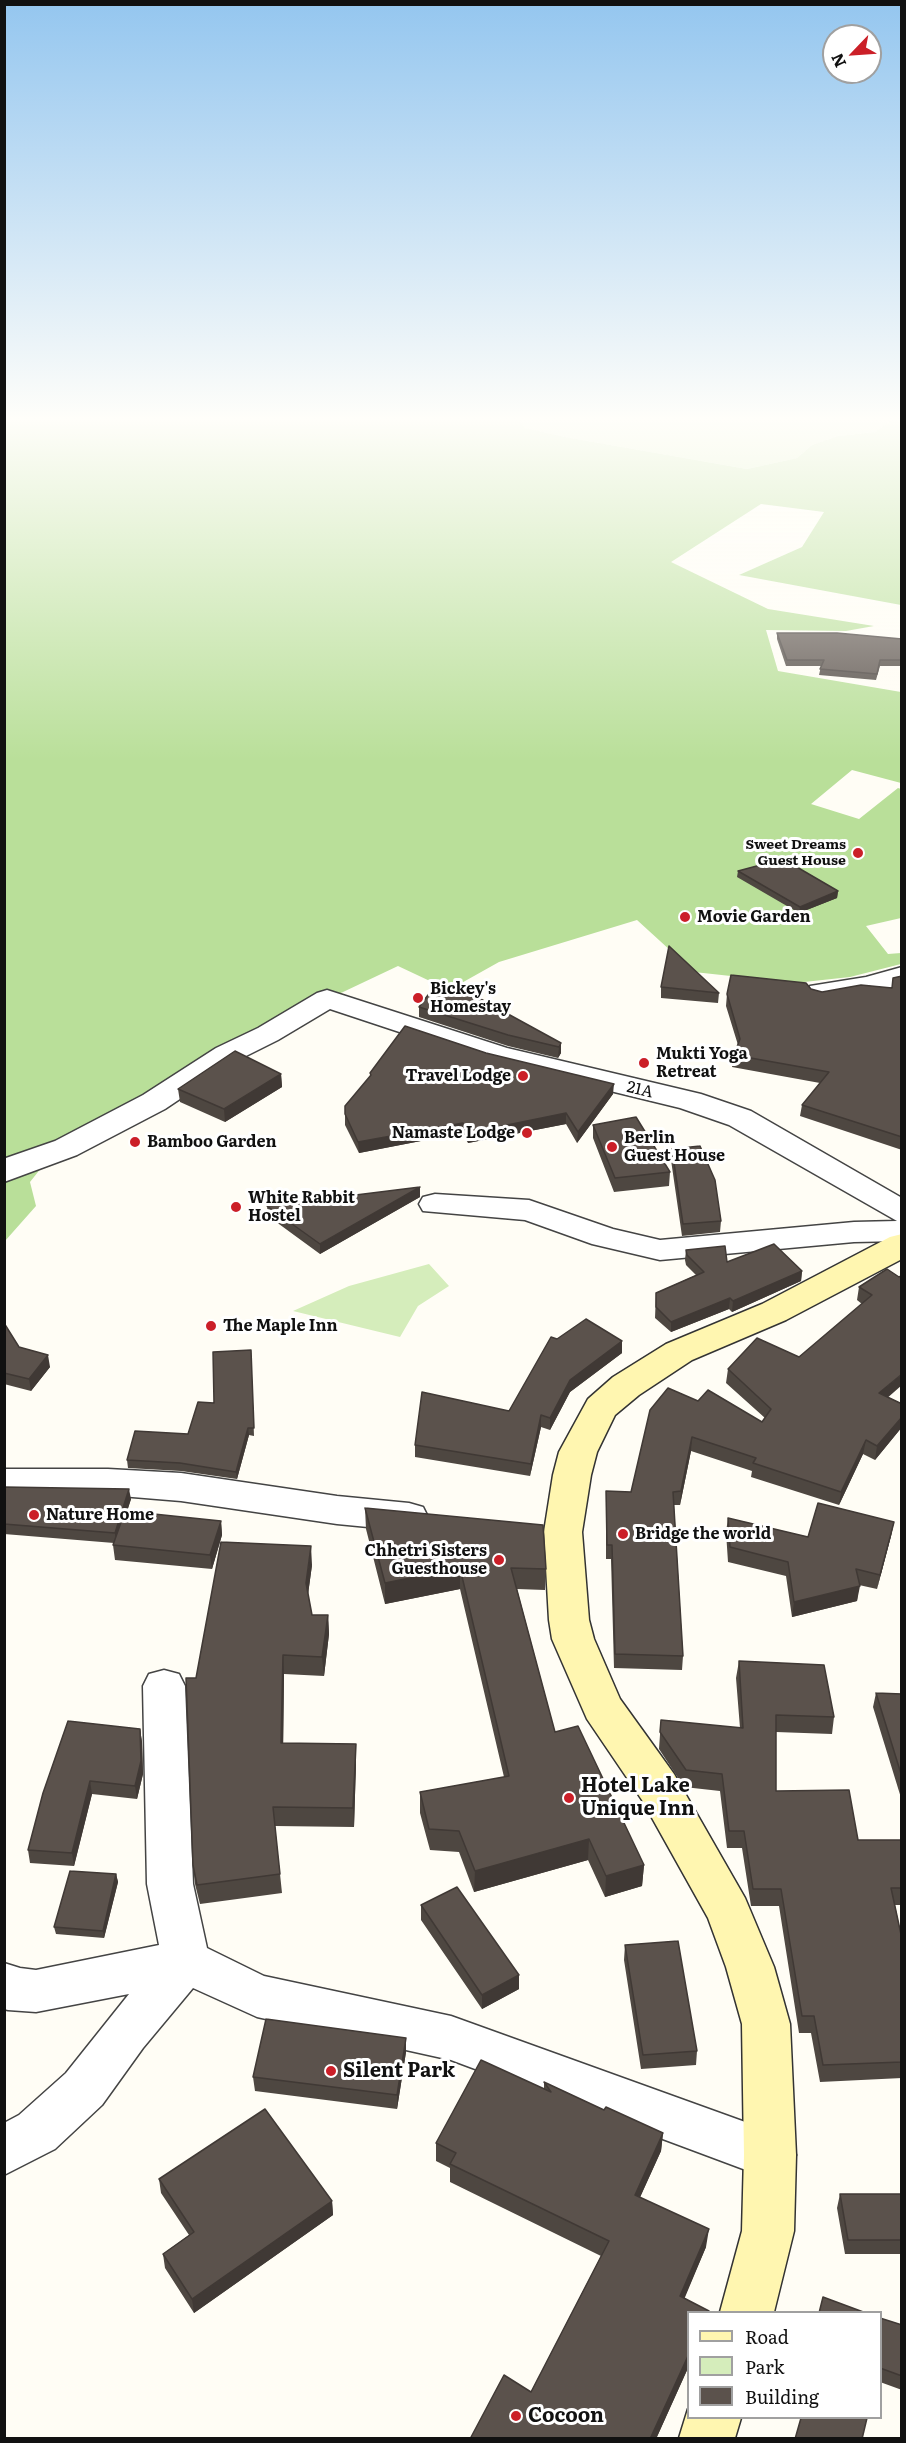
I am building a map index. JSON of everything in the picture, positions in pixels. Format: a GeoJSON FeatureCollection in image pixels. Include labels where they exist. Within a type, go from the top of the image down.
{"type":"FeatureCollection","features":[{"type":"Feature","properties":{"kind":"main road"},"geometry":{"type":"LineString","coordinates":[[748,2311],[768,2231],[770,2156],[766,2024],[750,1967],[729,1912],[658,1787],[602,1707],[588,1677],[569,1620],[546,1530],[572,1475],[578,1452],[601,1408],[626,1386],[679,1352],[774,1312],[865,1266],[902,1244]]}},
{"type":"Feature","properties":{"kind":"main road"},"geometry":{"type":"LineString","coordinates":[[707,2439],[714,2419]]}},
{"type":"Feature","properties":{"kind":"street"},"geometry":{"type":"LineString","coordinates":[[820,992],[869,985],[902,975]]}},
{"type":"Feature","properties":{"kind":"street","name":"21A"},"geometry":{"type":"LineString","coordinates":[[4,1173],[17,1165],[66,1149],[154,1102],[227,1054],[268,1034],[327,999],[498,1055],[690,1101],[740,1118],[902,1212]]}},
{"type":"Feature","properties":{"kind":"street"},"geometry":{"type":"LineString","coordinates":[[435,1204],[530,1210],[604,1237],[660,1250],[854,1232],[902,1231]]}},
{"type":"Feature","properties":{"kind":"street"},"geometry":{"type":"LineString","coordinates":[[4,1482],[108,1482],[181,1488],[337,1510],[444,1520]]}},
{"type":"Feature","properties":{"kind":"street"},"geometry":{"type":"LineString","coordinates":[[164,1686],[170,1884],[186,1961]]}},
{"type":"Feature","properties":{"kind":"street"},"geometry":{"type":"LineString","coordinates":[[4,2151],[37,2132],[84,2089],[126,2032],[186,1961]]}},
{"type":"Feature","properties":{"kind":"street"},"geometry":{"type":"LineString","coordinates":[[4,1984],[8,1989],[36,1991],[186,1961],[257,1996],[451,2038],[770,2156]]}},
{"type":"Feature","properties":{"kind":"green space"},"geometry":{"type":"Polygon","coordinates":[[[5,534],[714,534],[671,562],[768,609],[874,626],[846,631],[766,630],[778,671],[901,692],[901,783],[852,770],[811,804],[859,819],[898,788],[901,789],[901,918],[866,926],[888,954],[901,953],[901,964],[850,977],[795,983],[694,972],[637,920],[499,962],[449,990],[398,966],[212,1054],[145,1111],[61,1143],[30,1182],[36,1206],[5,1241],[5,534]]]}},
{"type":"Feature","properties":{"kind":"green space"},"geometry":{"type":"Polygon","coordinates":[[[810,534],[901,534],[901,605],[739,575],[802,547],[810,534]]]}},
{"type":"Feature","properties":{"kind":"green space"},"geometry":{"type":"Polygon","coordinates":[[[429,1264],[449,1286],[418,1306],[400,1337],[293,1311],[349,1286],[429,1264]]]}},
{"type":"Feature","properties":{"kind":"building"},"geometry":{"type":"Polygon","coordinates":[[[777,633],[837,633],[902,639],[902,660],[880,660],[877,674],[820,669],[824,660],[787,660],[777,633]]]}},
{"type":"Feature","properties":{"kind":"building"},"geometry":{"type":"Polygon","coordinates":[[[783,859],[838,891],[800,907],[738,871],[783,859]]]}},
{"type":"Feature","properties":{"kind":"building"},"geometry":{"type":"Polygon","coordinates":[[[669,946],[719,993],[661,987],[669,946]]]}},
{"type":"Feature","properties":{"kind":"building"},"geometry":{"type":"Polygon","coordinates":[[[731,975],[806,983],[811,989],[822,992],[861,985],[892,988],[893,978],[902,976],[902,1137],[802,1105],[829,1072],[734,1055],[740,1039],[727,994],[731,975]]]}},
{"type":"Feature","properties":{"kind":"building"},"geometry":{"type":"Polygon","coordinates":[[[437,983],[460,994],[466,991],[561,1043],[559,1047],[508,1035],[419,1007],[437,983]]]}},
{"type":"Feature","properties":{"kind":"building"},"geometry":{"type":"Polygon","coordinates":[[[405,1026],[486,1053],[614,1084],[578,1132],[566,1113],[468,1133],[463,1123],[358,1142],[345,1114],[345,1106],[371,1075],[370,1073],[405,1026]]]}},
{"type":"Feature","properties":{"kind":"building"},"geometry":{"type":"Polygon","coordinates":[[[235,1051],[281,1074],[224,1109],[178,1089],[235,1051]]]}},
{"type":"Feature","properties":{"kind":"building"},"geometry":{"type":"Polygon","coordinates":[[[636,1117],[670,1172],[615,1178],[593,1125],[636,1117]]]}},
{"type":"Feature","properties":{"kind":"building"},"geometry":{"type":"Polygon","coordinates":[[[700,1146],[715,1180],[721,1221],[683,1224],[672,1149],[700,1146]]]}},
{"type":"Feature","properties":{"kind":"building"},"geometry":{"type":"Polygon","coordinates":[[[420,1187],[320,1244],[267,1206],[420,1187]]]}},
{"type":"Feature","properties":{"kind":"building"},"geometry":{"type":"Polygon","coordinates":[[[774,1244],[802,1271],[733,1301],[730,1298],[671,1322],[656,1307],[656,1293],[704,1272],[687,1255],[686,1250],[725,1246],[727,1262],[774,1244]]]}},
{"type":"Feature","properties":{"kind":"building"},"geometry":{"type":"Polygon","coordinates":[[[887,1269],[899,1277],[902,1275],[902,1374],[879,1393],[902,1404],[902,1417],[877,1446],[866,1440],[841,1492],[753,1463],[756,1458],[692,1437],[681,1491],[673,1492],[683,1656],[615,1654],[612,1545],[607,1545],[606,1491],[631,1492],[650,1410],[668,1388],[698,1401],[708,1390],[762,1422],[771,1409],[728,1369],[757,1338],[799,1357],[872,1295],[859,1287],[887,1269]]]}},
{"type":"Feature","properties":{"kind":"building"},"geometry":{"type":"Polygon","coordinates":[[[586,1319],[622,1341],[570,1380],[550,1418],[541,1415],[531,1464],[415,1445],[422,1392],[509,1411],[551,1337],[557,1339],[586,1319]]]}},
{"type":"Feature","properties":{"kind":"building"},"geometry":{"type":"Polygon","coordinates":[[[4,1323],[19,1347],[48,1355],[29,1379],[4,1373],[4,1323]]]}},
{"type":"Feature","properties":{"kind":"building"},"geometry":{"type":"Polygon","coordinates":[[[251,1350],[254,1428],[248,1428],[236,1472],[180,1463],[127,1460],[135,1431],[188,1434],[198,1402],[214,1403],[213,1352],[251,1350]]]}},
{"type":"Feature","properties":{"kind":"building"},"geometry":{"type":"Polygon","coordinates":[[[4,1487],[129,1489],[115,1533],[4,1524],[4,1487]]]}},
{"type":"Feature","properties":{"kind":"building"},"geometry":{"type":"Polygon","coordinates":[[[818,1503],[894,1522],[880,1575],[856,1569],[860,1586],[794,1602],[788,1562],[730,1547],[728,1518],[808,1537],[818,1503]]]}},
{"type":"Feature","properties":{"kind":"building"},"geometry":{"type":"Polygon","coordinates":[[[365,1508],[543,1525],[546,1569],[511,1568],[555,1732],[578,1726],[644,1865],[606,1876],[589,1839],[475,1871],[459,1831],[429,1829],[420,1792],[509,1776],[460,1568],[385,1583],[365,1508]]]}},
{"type":"Feature","properties":{"kind":"building"},"geometry":{"type":"Polygon","coordinates":[[[125,1511],[221,1521],[210,1555],[113,1545],[125,1511]]]}},
{"type":"Feature","properties":{"kind":"building"},"geometry":{"type":"Polygon","coordinates":[[[221,1542],[311,1546],[306,1583],[312,1615],[328,1615],[322,1657],[283,1655],[281,1743],[356,1744],[353,1808],[273,1807],[280,1874],[197,1885],[193,1865],[186,1678],[196,1678],[221,1542]]]}},
{"type":"Feature","properties":{"kind":"building"},"geometry":{"type":"Polygon","coordinates":[[[739,1661],[824,1665],[834,1717],[776,1715],[776,1791],[849,1790],[858,1840],[902,1840],[902,1888],[891,1888],[902,1939],[902,2062],[823,2065],[814,2016],[802,2016],[781,1889],[753,1889],[744,1831],[729,1831],[722,1774],[686,1770],[660,1732],[661,1720],[743,1728],[739,1661]]]}},
{"type":"Feature","properties":{"kind":"building"},"geometry":{"type":"Polygon","coordinates":[[[876,1693],[902,1694],[902,1777],[876,1693]]]}},
{"type":"Feature","properties":{"kind":"building"},"geometry":{"type":"Polygon","coordinates":[[[68,1721],[140,1729],[141,1761],[135,1786],[90,1781],[72,1853],[28,1850],[43,1793],[68,1721]]]}},
{"type":"Feature","properties":{"kind":"building"},"geometry":{"type":"Polygon","coordinates":[[[70,1871],[116,1874],[103,1931],[54,1927],[70,1871]]]}},
{"type":"Feature","properties":{"kind":"building"},"geometry":{"type":"Polygon","coordinates":[[[457,1887],[519,1975],[482,1995],[421,1905],[457,1887]]]}},
{"type":"Feature","properties":{"kind":"building"},"geometry":{"type":"Polygon","coordinates":[[[678,1941],[697,2051],[643,2055],[625,1945],[678,1941]]]}},
{"type":"Feature","properties":{"kind":"building","name":"Silent Park"},"geometry":{"type":"Polygon","coordinates":[[[266,2019],[406,2038],[397,2095],[253,2077],[266,2019]]]}},
{"type":"Feature","properties":{"kind":"building"},"geometry":{"type":"Polygon","coordinates":[[[481,2060],[551,2092],[544,2082],[604,2110],[606,2107],[663,2133],[635,2195],[709,2229],[680,2296],[709,2311],[687,2311],[687,2358],[650,2439],[470,2439],[504,2375],[531,2392],[609,2241],[450,2164],[456,2153],[436,2143],[481,2060]]]}},
{"type":"Feature","properties":{"kind":"building"},"geometry":{"type":"Polygon","coordinates":[[[265,2109],[332,2201],[192,2299],[163,2254],[194,2232],[159,2179],[265,2109]]]}},
{"type":"Feature","properties":{"kind":"building"},"geometry":{"type":"Polygon","coordinates":[[[840,2194],[902,2194],[902,2240],[848,2240],[840,2194]]]}},
{"type":"Feature","properties":{"kind":"building"},"geometry":{"type":"Polygon","coordinates":[[[823,2297],[861,2311],[820,2311],[823,2297]]]}},
{"type":"Feature","properties":{"kind":"building"},"geometry":{"type":"Polygon","coordinates":[[[882,2319],[902,2325],[902,2376],[882,2369],[882,2319]]]}},
{"type":"Feature","properties":{"kind":"building"},"geometry":{"type":"Polygon","coordinates":[[[801,2419],[867,2419],[862,2439],[795,2439],[801,2419]]]}},
{"type":"Feature","properties":{"kind":"place","name":"Sweet Dreams Guest House"},"geometry":{"type":"Point","coordinates":[858,853]}},
{"type":"Feature","properties":{"kind":"place","name":"Movie Garden"},"geometry":{"type":"Point","coordinates":[685,917]}},
{"type":"Feature","properties":{"kind":"place","name":"Bickey's Homestay"},"geometry":{"type":"Point","coordinates":[418,998]}},
{"type":"Feature","properties":{"kind":"place","name":"Mukti Yoga Retreat"},"geometry":{"type":"Point","coordinates":[644,1063]}},
{"type":"Feature","properties":{"kind":"place","name":"Travel Lodge"},"geometry":{"type":"Point","coordinates":[523,1076]}},
{"type":"Feature","properties":{"kind":"place","name":"Namaste Lodge"},"geometry":{"type":"Point","coordinates":[527,1133]}},
{"type":"Feature","properties":{"kind":"place","name":"Bamboo Garden"},"geometry":{"type":"Point","coordinates":[135,1142]}},
{"type":"Feature","properties":{"kind":"place","name":"Berlin Guest House"},"geometry":{"type":"Point","coordinates":[612,1147]}},
{"type":"Feature","properties":{"kind":"place","name":"White Rabbit Hostel"},"geometry":{"type":"Point","coordinates":[236,1207]}},
{"type":"Feature","properties":{"kind":"place","name":"The Maple Inn"},"geometry":{"type":"Point","coordinates":[211,1326]}},
{"type":"Feature","properties":{"kind":"place","name":"Nature Home"},"geometry":{"type":"Point","coordinates":[34,1515]}},
{"type":"Feature","properties":{"kind":"place","name":"Bridge the world"},"geometry":{"type":"Point","coordinates":[623,1534]}},
{"type":"Feature","properties":{"kind":"place","name":"Chhetri Sisters Guesthouse"},"geometry":{"type":"Point","coordinates":[499,1560]}},
{"type":"Feature","properties":{"kind":"place","name":"Hotel Lake Unique Inn"},"geometry":{"type":"Point","coordinates":[569,1798]}},
{"type":"Feature","properties":{"kind":"place","name":"Silent Park"},"geometry":{"type":"Point","coordinates":[331,2071]}},
{"type":"Feature","properties":{"kind":"place","name":"Cocoon"},"geometry":{"type":"Point","coordinates":[516,2416]}}]}
